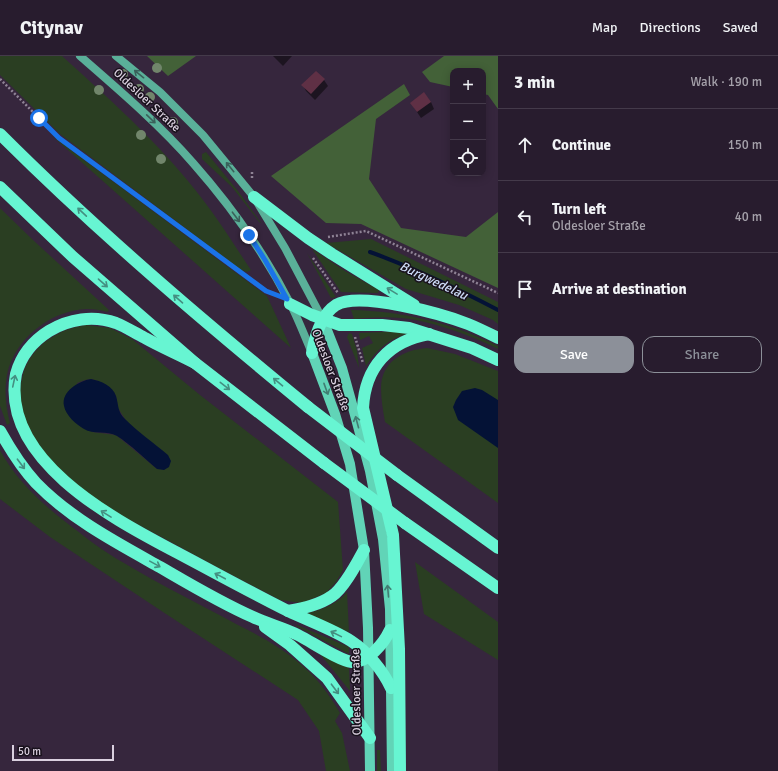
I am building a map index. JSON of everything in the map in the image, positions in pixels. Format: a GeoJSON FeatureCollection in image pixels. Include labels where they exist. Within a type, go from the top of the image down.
{"type":"FeatureCollection","features":[{"type":"Feature","properties":{"kind":"highway"},"geometry":{"type":"LineString","coordinates":[[0,134],[43,176],[142,267],[218,333],[308,407],[498,548]]}},
{"type":"Feature","properties":{"kind":"highway"},"geometry":{"type":"LineString","coordinates":[[0,187],[73,257],[195,363],[324,463],[405,523],[498,588]]}},
{"type":"Feature","properties":{"kind":"highway"},"geometry":{"type":"LineString","coordinates":[[254,197],[308,238],[332,254],[426,311]]}},
{"type":"Feature","properties":{"kind":"highway"},"geometry":{"type":"LineString","coordinates":[[312,352],[323,320],[335,305],[349,301],[389,303],[426,311],[467,324],[498,338]]}},
{"type":"Feature","properties":{"kind":"highway"},"geometry":{"type":"LineString","coordinates":[[289,302],[323,320],[340,324],[397,326],[409,328],[472,348],[498,360]]}},
{"type":"Feature","properties":{"kind":"highway"},"geometry":{"type":"LineString","coordinates":[[195,363],[115,323],[86,318],[69,322],[45,333],[27,350],[19,365],[13,383],[12,397],[14,413],[27,442],[43,464],[89,504],[115,520],[288,611],[352,642],[368,656],[384,674],[391,688]]}},
{"type":"Feature","properties":{"kind":"highway"},"geometry":{"type":"LineString","coordinates":[[400,771],[400,649],[393,535],[363,408],[363,401],[364,393],[373,370],[383,356],[390,350],[405,342],[429,334]]}},
{"type":"Feature","properties":{"kind":"highway"},"geometry":{"type":"LineString","coordinates":[[0,430],[20,464],[36,483],[84,523],[175,576],[253,617],[298,635],[352,662],[368,656],[380,644],[390,630]]}},
{"type":"Feature","properties":{"kind":"highway"},"geometry":{"type":"LineString","coordinates":[[478,533],[498,541]]}},
{"type":"Feature","properties":{"kind":"highway"},"geometry":{"type":"LineString","coordinates":[[288,611],[312,606],[333,595],[350,574],[364,550]]}},
{"type":"Feature","properties":{"kind":"highway"},"geometry":{"type":"LineString","coordinates":[[253,617],[290,645],[327,678],[370,738]]}},
{"type":"Feature","properties":{"kind":"main road","name":"Oldesloer Straße"},"geometry":{"type":"LineString","coordinates":[[80,56],[149,118],[193,162],[241,223],[265,260],[289,302],[312,352],[335,414],[350,464],[364,550],[367,594],[370,771]]}},
{"type":"Feature","properties":{"kind":"main road","name":"Oldesloer Straße"},"geometry":{"type":"LineString","coordinates":[[116,56],[160,92],[204,135],[254,197],[295,265],[323,320],[342,368],[370,471],[383,538],[390,609],[392,771]]}},
{"type":"Feature","properties":{"kind":"path"},"geometry":{"type":"LineString","coordinates":[[0,79],[59,138],[266,291],[289,302]]}},
{"type":"Feature","properties":{"kind":"path"},"geometry":{"type":"LineString","coordinates":[[323,235],[330,237],[366,232],[498,293]]}},
{"type":"Feature","properties":{"kind":"path"},"geometry":{"type":"LineString","coordinates":[[313,257],[338,294]]}},
{"type":"Feature","properties":{"kind":"path"},"geometry":{"type":"LineString","coordinates":[[354,332],[364,369]]}},
{"type":"Feature","properties":{"kind":"green space"},"geometry":{"type":"Polygon","coordinates":[[[0,56],[62,56],[122,111],[178,169],[212,212],[251,270],[247,272],[241,270],[60,134],[0,75],[0,56]]]}},
{"type":"Feature","properties":{"kind":"green space"},"geometry":{"type":"Polygon","coordinates":[[[147,56],[196,56],[168,76],[147,56]]]}},
{"type":"Feature","properties":{"kind":"green space"},"geometry":{"type":"Polygon","coordinates":[[[444,56],[498,56],[498,109],[488,95],[486,95],[486,68],[450,68],[450,86],[430,82],[422,72],[444,56]]]}},
{"type":"Feature","properties":{"kind":"green space"},"geometry":{"type":"Polygon","coordinates":[[[404,84],[410,95],[376,119],[369,179],[401,228],[466,237],[498,212],[498,288],[361,224],[326,223],[271,176],[404,84]]]}},
{"type":"Feature","properties":{"kind":"green space"},"geometry":{"type":"Polygon","coordinates":[[[52,136],[267,296],[291,348],[52,136]]]}},
{"type":"Feature","properties":{"kind":"green space"},"geometry":{"type":"Polygon","coordinates":[[[206,152],[238,191],[261,223],[232,187],[202,159],[202,154],[206,152]]]}},
{"type":"Feature","properties":{"kind":"green space"},"geometry":{"type":"Polygon","coordinates":[[[0,208],[109,310],[108,312],[87,309],[60,315],[36,329],[26,339],[17,350],[7,375],[6,399],[10,423],[7,425],[0,406],[0,208]]]}},
{"type":"Feature","properties":{"kind":"green space"},"geometry":{"type":"Polygon","coordinates":[[[371,239],[498,302],[498,324],[493,320],[459,305],[406,289],[326,243],[371,239]]]}},
{"type":"Feature","properties":{"kind":"green space"},"geometry":{"type":"Polygon","coordinates":[[[312,249],[345,271],[379,290],[378,293],[341,292],[312,249]]]}},
{"type":"Feature","properties":{"kind":"green space"},"geometry":{"type":"Polygon","coordinates":[[[307,253],[336,297],[331,298],[307,253]]]}},
{"type":"Feature","properties":{"kind":"green space"},"geometry":{"type":"Polygon","coordinates":[[[351,310],[389,313],[427,320],[481,338],[498,346],[498,349],[458,332],[416,320],[385,317],[354,319],[351,310]]]}},
{"type":"Feature","properties":{"kind":"green space"},"geometry":{"type":"Polygon","coordinates":[[[86,325],[110,328],[132,339],[200,395],[338,502],[343,570],[336,582],[326,593],[302,603],[280,600],[115,511],[89,494],[48,460],[39,447],[22,415],[20,398],[21,381],[28,361],[41,346],[57,334],[86,325]],[[91,379],[77,383],[92,432],[116,435],[157,469],[118,408],[116,396],[112,390],[98,381],[91,379]]]}},
{"type":"Feature","properties":{"kind":"green space"},"geometry":{"type":"Polygon","coordinates":[[[406,332],[406,334],[383,346],[366,366],[362,348],[373,343],[369,336],[360,340],[359,333],[406,332]]]}},
{"type":"Feature","properties":{"kind":"green space"},"geometry":{"type":"Polygon","coordinates":[[[349,333],[352,334],[357,351],[359,368],[347,337],[349,333]]]}},
{"type":"Feature","properties":{"kind":"green space"},"geometry":{"type":"Polygon","coordinates":[[[427,348],[455,354],[498,371],[498,503],[385,422],[381,388],[385,371],[389,364],[402,354],[427,348]]]}},
{"type":"Feature","properties":{"kind":"green space"},"geometry":{"type":"Polygon","coordinates":[[[0,450],[6,461],[21,481],[39,499],[95,544],[117,559],[152,579],[268,641],[305,667],[322,686],[340,713],[335,721],[342,733],[350,771],[326,771],[319,731],[298,700],[50,537],[0,499],[0,450]]]}},
{"type":"Feature","properties":{"kind":"green space"},"geometry":{"type":"Polygon","coordinates":[[[415,562],[498,622],[498,660],[424,614],[415,562]]]}},
{"type":"Feature","properties":{"kind":"green space"},"geometry":{"type":"Polygon","coordinates":[[[347,592],[349,632],[308,615],[308,613],[325,608],[334,603],[347,592]]]}},
{"type":"Feature","properties":{"kind":"green space"},"geometry":{"type":"Polygon","coordinates":[[[297,625],[349,647],[349,654],[296,626],[297,625]]]}},
{"type":"Feature","properties":{"kind":"green space"},"geometry":{"type":"Polygon","coordinates":[[[320,654],[349,668],[350,691],[320,654]]]}},
{"type":"Feature","properties":{"kind":"green space"},"geometry":{"type":"Polygon","coordinates":[[[377,750],[380,750],[381,771],[377,771],[377,750]]]}},
{"type":"Feature","properties":{"kind":"water"},"geometry":{"type":"Polygon","coordinates":[[[91,379],[99,381],[112,389],[116,396],[119,411],[122,416],[168,455],[171,461],[169,467],[164,470],[157,469],[117,436],[109,433],[88,431],[72,419],[65,410],[65,396],[76,384],[91,379]]]}},
{"type":"Feature","properties":{"kind":"water"},"geometry":{"type":"Polygon","coordinates":[[[475,388],[482,390],[498,400],[498,448],[458,420],[453,407],[462,391],[475,388]]]}},
{"type":"Feature","properties":{"kind":"building"},"geometry":{"type":"Polygon","coordinates":[[[316,71],[325,79],[311,94],[301,85],[316,71]]]}},
{"type":"Feature","properties":{"kind":"building"},"geometry":{"type":"Polygon","coordinates":[[[424,92],[431,102],[417,112],[410,103],[424,92]]]}},
{"type":"Feature","properties":{"kind":"waterway","name":"Burgwedelau"},"geometry":{"type":"LineString","coordinates":[[370,252],[435,279],[498,310]]}},
{"type":"Feature","properties":{"kind":"route"},"geometry":{"type":"LineString","coordinates":[[39,118],[59,138],[266,291],[287,299],[249,235]]}}]}
